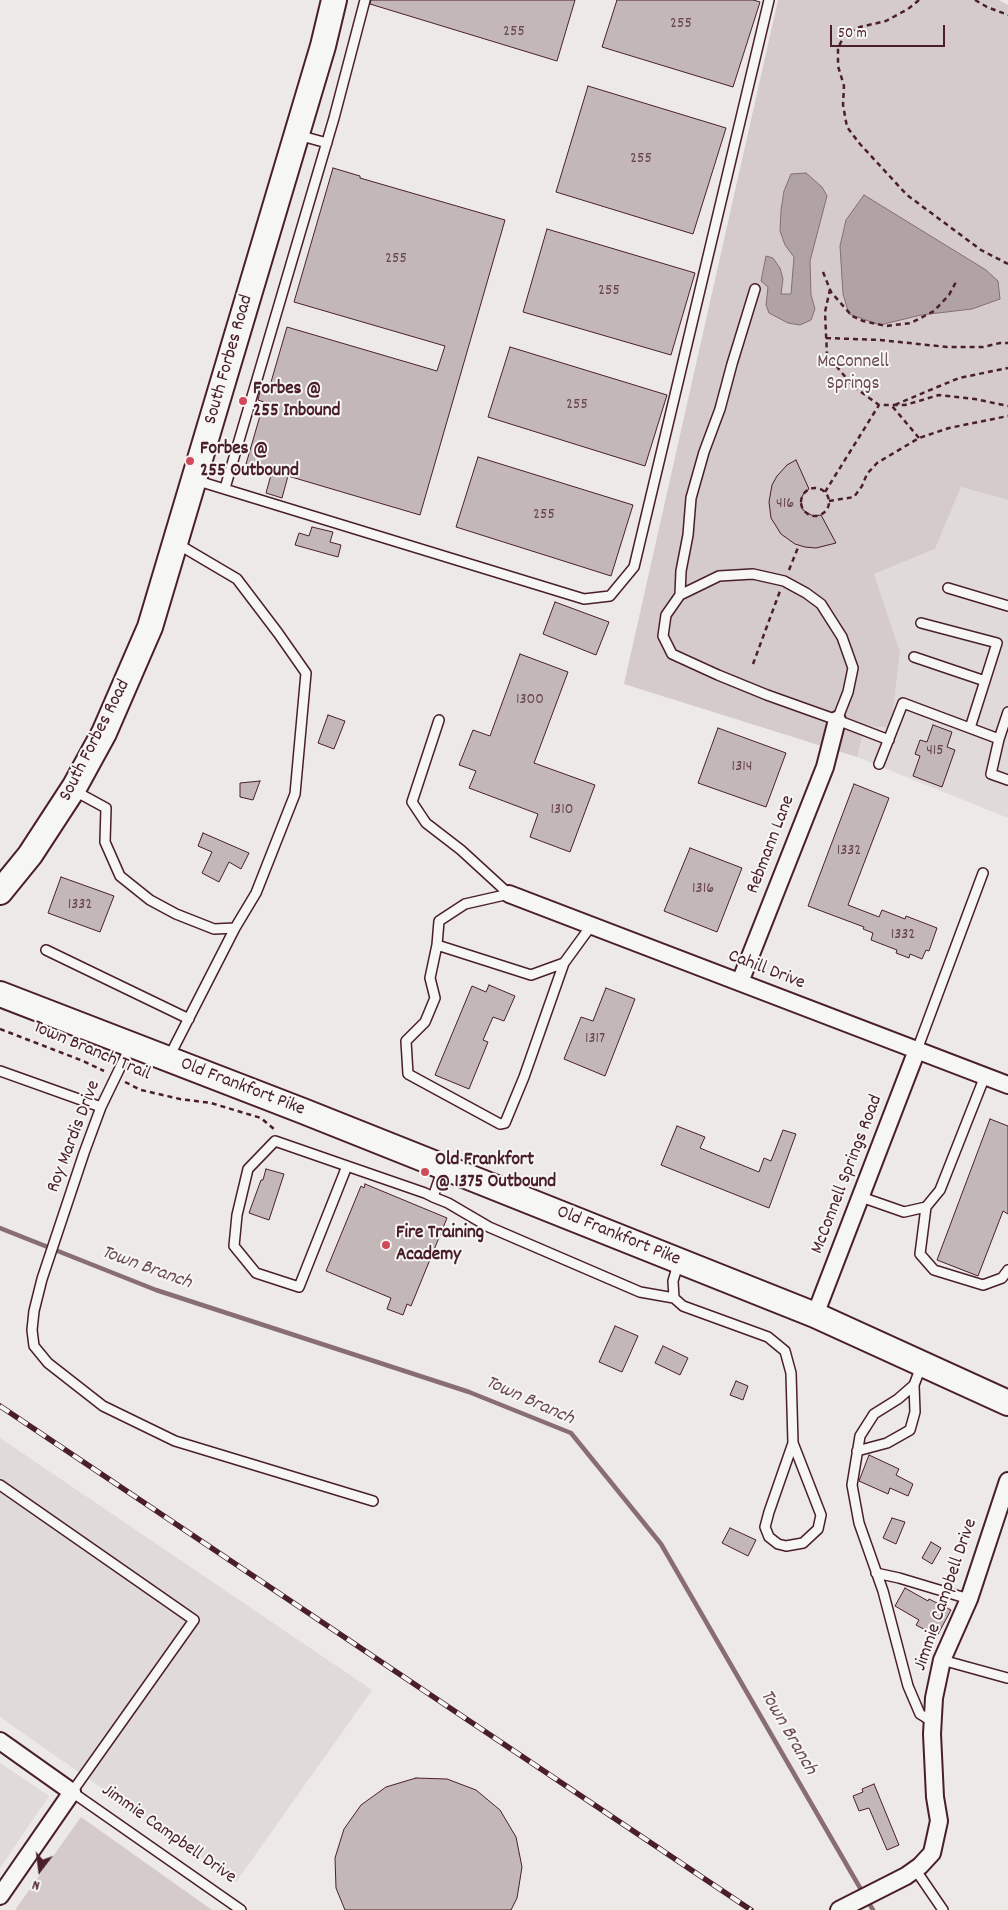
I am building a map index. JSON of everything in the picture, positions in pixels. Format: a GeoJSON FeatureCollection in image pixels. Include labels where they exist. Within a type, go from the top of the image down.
{"type":"FeatureCollection","features":[{"type":"Feature","properties":{"kind":"main road","name":"South Forbes Road"},"geometry":{"type":"LineString","coordinates":[[0,892],[30,855],[73,790],[104,733],[150,627],[323,46],[334,0]]}},
{"type":"Feature","properties":{"kind":"main road","name":"Old Frankfort Pike"},"geometry":{"type":"LineString","coordinates":[[0,994],[444,1167],[815,1315],[918,1374],[1008,1403]]}},
{"type":"Feature","properties":{"kind":"street","name":"Rebmann Lane"},"geometry":{"type":"LineString","coordinates":[[740,982],[824,767],[837,720]]}},
{"type":"Feature","properties":{"kind":"street","name":"Cahill Drive"},"geometry":{"type":"LineString","coordinates":[[509,894],[1008,1086]]}},
{"type":"Feature","properties":{"kind":"street","name":"McConnell Springs Road"},"geometry":{"type":"LineString","coordinates":[[815,1315],[918,1050]]}},
{"type":"Feature","properties":{"kind":"street","name":"Jimmie Campbell Drive"},"geometry":{"type":"LineString","coordinates":[[840,1909],[915,1869],[932,1853],[938,1821],[935,1797],[934,1698],[942,1660],[969,1599],[1008,1481]]}},
{"type":"Feature","properties":{"kind":"street"},"geometry":{"type":"LineString","coordinates":[[0,1741],[72,1792],[0,1896]]}},
{"type":"Feature","properties":{"kind":"lane"},"geometry":{"type":"LineString","coordinates":[[225,488],[326,143],[365,0]]}},
{"type":"Feature","properties":{"kind":"lane"},"geometry":{"type":"LineString","coordinates":[[195,480],[584,599],[610,596],[634,567],[769,0]]}},
{"type":"Feature","properties":{"kind":"lane"},"geometry":{"type":"LineString","coordinates":[[297,134],[326,143]]}},
{"type":"Feature","properties":{"kind":"lane"},"geometry":{"type":"LineString","coordinates":[[680,595],[681,571],[688,535],[691,498],[704,452],[720,409],[755,289]]}},
{"type":"Feature","properties":{"kind":"lane"},"geometry":{"type":"LineString","coordinates":[[168,1059],[235,928],[256,892],[295,794],[306,673],[237,579],[176,543]]}},
{"type":"Feature","properties":{"kind":"lane"},"geometry":{"type":"LineString","coordinates":[[837,720],[848,692],[853,668],[842,637],[821,604],[784,581],[753,574],[719,576],[680,595],[666,615],[665,622],[664,636],[672,654],[718,675],[888,740]]}},
{"type":"Feature","properties":{"kind":"lane"},"geometry":{"type":"LineString","coordinates":[[948,588],[1008,606]]}},
{"type":"Feature","properties":{"kind":"lane"},"geometry":{"type":"LineString","coordinates":[[921,623],[997,643],[970,728]]}},
{"type":"Feature","properties":{"kind":"lane"},"geometry":{"type":"LineString","coordinates":[[914,657],[985,681]]}},
{"type":"Feature","properties":{"kind":"lane"},"geometry":{"type":"LineString","coordinates":[[879,764],[903,703],[999,738]]}},
{"type":"Feature","properties":{"kind":"lane"},"geometry":{"type":"LineString","coordinates":[[1008,712],[999,738],[991,774],[1008,780]]}},
{"type":"Feature","properties":{"kind":"lane"},"geometry":{"type":"LineString","coordinates":[[438,720],[412,802],[426,823],[460,850],[509,894]]}},
{"type":"Feature","properties":{"kind":"lane"},"geometry":{"type":"LineString","coordinates":[[73,790],[106,808],[105,842],[120,876],[150,900],[176,914],[214,929],[235,928]]}},
{"type":"Feature","properties":{"kind":"lane"},"geometry":{"type":"LineString","coordinates":[[918,1050],[983,873]]}},
{"type":"Feature","properties":{"kind":"lane"},"geometry":{"type":"LineString","coordinates":[[509,894],[465,904],[439,921],[437,944],[430,978],[435,998],[425,1022],[406,1041],[408,1074],[500,1124],[506,1123],[564,963],[592,926]]}},
{"type":"Feature","properties":{"kind":"lane"},"geometry":{"type":"LineString","coordinates":[[437,944],[530,975],[564,963]]}},
{"type":"Feature","properties":{"kind":"lane"},"geometry":{"type":"LineString","coordinates":[[46,950],[189,1019]]}},
{"type":"Feature","properties":{"kind":"lane","name":"Roy Mardis Drive"},"geometry":{"type":"LineString","coordinates":[[131,1045],[101,1107],[42,1279],[34,1311],[32,1330],[34,1346],[48,1363],[103,1406],[175,1441],[373,1501]]}},
{"type":"Feature","properties":{"kind":"lane"},"geometry":{"type":"LineString","coordinates":[[0,1071],[101,1107]]}},
{"type":"Feature","properties":{"kind":"lane"},"geometry":{"type":"LineString","coordinates":[[985,1076],[940,1190],[926,1207],[920,1254],[934,1270],[983,1284],[1002,1278],[1008,1270]]}},
{"type":"Feature","properties":{"kind":"lane"},"geometry":{"type":"LineString","coordinates":[[347,1166],[299,1287],[256,1273],[234,1246],[236,1215],[248,1169],[274,1141],[347,1166],[434,1197],[489,1227],[640,1292],[674,1298],[683,1306],[768,1337],[785,1351],[791,1373],[793,1443],[821,1515],[818,1529],[803,1543],[786,1546],[778,1544],[769,1537],[765,1527],[768,1512],[793,1443]]}},
{"type":"Feature","properties":{"kind":"lane"},"geometry":{"type":"LineString","coordinates":[[434,1197],[444,1167]]}},
{"type":"Feature","properties":{"kind":"lane"},"geometry":{"type":"LineString","coordinates":[[861,1197],[904,1212],[926,1207]]}},
{"type":"Feature","properties":{"kind":"lane"},"geometry":{"type":"LineString","coordinates":[[674,1298],[674,1281],[680,1261]]}},
{"type":"Feature","properties":{"kind":"lane"},"geometry":{"type":"LineString","coordinates":[[918,1374],[898,1399],[874,1414],[860,1436],[852,1485],[859,1523],[876,1573],[908,1686],[920,1714],[933,1722]]}},
{"type":"Feature","properties":{"kind":"lane"},"geometry":{"type":"LineString","coordinates":[[857,1451],[887,1443],[910,1430],[915,1412],[918,1374]]}},
{"type":"Feature","properties":{"kind":"lane"},"geometry":{"type":"LineString","coordinates":[[0,1485],[194,1620],[72,1792]]}},
{"type":"Feature","properties":{"kind":"lane"},"geometry":{"type":"LineString","coordinates":[[876,1573],[969,1599]]}},
{"type":"Feature","properties":{"kind":"lane"},"geometry":{"type":"LineString","coordinates":[[942,1660],[1006,1678]]}},
{"type":"Feature","properties":{"kind":"lane","name":"Jimmie Campbell Drive"},"geometry":{"type":"LineString","coordinates":[[72,1792],[241,1910]]}},
{"type":"Feature","properties":{"kind":"lane"},"geometry":{"type":"LineString","coordinates":[[915,1869],[943,1910]]}},
{"type":"Feature","properties":{"kind":"path"},"geometry":{"type":"LineString","coordinates":[[919,0],[908,9],[886,21],[860,27],[845,34],[841,41],[838,48],[838,66],[844,86],[843,105],[847,127],[907,196],[981,250],[1008,264]]}},
{"type":"Feature","properties":{"kind":"path"},"geometry":{"type":"LineString","coordinates":[[975,0],[1008,15]]}},
{"type":"Feature","properties":{"kind":"path"},"geometry":{"type":"LineString","coordinates":[[824,272],[830,289],[852,316],[863,321],[886,326],[911,323],[934,311],[949,295],[957,280]]}},
{"type":"Feature","properties":{"kind":"path"},"geometry":{"type":"LineString","coordinates":[[830,289],[825,312],[825,338],[828,355],[853,386],[879,405],[905,405],[940,395],[975,398],[1008,406]]}},
{"type":"Feature","properties":{"kind":"path"},"geometry":{"type":"LineString","coordinates":[[825,338],[880,340],[947,347],[983,347],[1008,343]]}},
{"type":"Feature","properties":{"kind":"path"},"geometry":{"type":"LineString","coordinates":[[892,406],[959,378],[1008,368]]}},
{"type":"Feature","properties":{"kind":"path"},"geometry":{"type":"LineString","coordinates":[[825,492],[879,405]]}},
{"type":"Feature","properties":{"kind":"path"},"geometry":{"type":"LineString","coordinates":[[892,406],[919,438]]}},
{"type":"Feature","properties":{"kind":"path"},"geometry":{"type":"LineString","coordinates":[[829,501],[854,497],[862,486],[867,474],[877,463],[919,438],[948,428],[1008,416]]}},
{"type":"Feature","properties":{"kind":"path"},"geometry":{"type":"LineString","coordinates":[[817,488],[825,492],[829,501],[827,509],[818,516],[808,514],[802,506],[802,497],[809,490],[817,488]]}},
{"type":"Feature","properties":{"kind":"path"},"geometry":{"type":"LineString","coordinates":[[789,570],[799,545]]}},
{"type":"Feature","properties":{"kind":"path"},"geometry":{"type":"LineString","coordinates":[[753,664],[782,585]]}},
{"type":"Feature","properties":{"kind":"path","name":"Town Branch Trail"},"geometry":{"type":"LineString","coordinates":[[0,1029],[83,1061],[141,1090],[211,1104],[261,1118],[275,1130],[274,1141]]}},
{"type":"Feature","properties":{"kind":"shaded area"},"geometry":{"type":"Polygon","coordinates":[[[806,173],[822,187],[827,196],[810,261],[811,295],[815,309],[811,320],[800,325],[788,323],[769,313],[766,305],[768,287],[761,281],[766,256],[773,258],[780,268],[783,279],[781,294],[791,294],[794,257],[785,245],[780,231],[781,210],[784,191],[791,174],[806,173]]]}},
{"type":"Feature","properties":{"kind":"shaded area"},"geometry":{"type":"Polygon","coordinates":[[[864,195],[986,270],[998,281],[1000,299],[972,309],[921,315],[880,325],[849,314],[843,294],[840,246],[846,220],[864,195]]]}},
{"type":"Feature","properties":{"kind":"shaded area"},"geometry":{"type":"Polygon","coordinates":[[[961,487],[1008,500],[1008,818],[857,757],[865,726],[891,728],[900,652],[874,574],[935,549],[961,487]]]}},
{"type":"Feature","properties":{"kind":"shaded area"},"geometry":{"type":"Polygon","coordinates":[[[0,1438],[372,1690],[236,1882],[0,1717],[0,1438]]]}},
{"type":"Feature","properties":{"kind":"shaded area"},"geometry":{"type":"Polygon","coordinates":[[[0,1763],[49,1796],[0,1868],[0,1763]]]}},
{"type":"Feature","properties":{"kind":"green space","name":"McConnell Springs"},"geometry":{"type":"Polygon","coordinates":[[[778,0],[999,0],[1008,5],[1008,500],[961,487],[935,549],[874,574],[900,652],[891,728],[865,726],[857,757],[624,684],[778,0]]]}},
{"type":"Feature","properties":{"kind":"green space"},"geometry":{"type":"Polygon","coordinates":[[[81,1817],[212,1910],[15,1910],[81,1817]]]}},
{"type":"Feature","properties":{"kind":"building"},"geometry":{"type":"Polygon","coordinates":[[[371,0],[575,0],[557,61],[370,4],[371,0]]]}},
{"type":"Feature","properties":{"kind":"building"},"geometry":{"type":"Polygon","coordinates":[[[617,0],[753,0],[760,2],[733,87],[602,47],[617,0]]]}},
{"type":"Feature","properties":{"kind":"building"},"geometry":{"type":"Polygon","coordinates":[[[588,86],[726,128],[693,234],[556,192],[588,86]]]}},
{"type":"Feature","properties":{"kind":"building"},"geometry":{"type":"Polygon","coordinates":[[[333,168],[360,176],[360,178],[505,220],[420,515],[288,476],[282,498],[266,493],[272,471],[246,464],[264,402],[258,400],[261,387],[269,389],[287,327],[437,371],[445,346],[294,302],[333,168]]]}},
{"type":"Feature","properties":{"kind":"building"},"geometry":{"type":"Polygon","coordinates":[[[547,229],[695,273],[671,355],[523,312],[547,229]]]}},
{"type":"Feature","properties":{"kind":"building"},"geometry":{"type":"Polygon","coordinates":[[[510,347],[667,395],[645,466],[488,417],[510,347]]]}},
{"type":"Feature","properties":{"kind":"building"},"geometry":{"type":"Polygon","coordinates":[[[478,457],[633,505],[611,576],[456,527],[478,457]]]}},
{"type":"Feature","properties":{"kind":"building"},"geometry":{"type":"Polygon","coordinates":[[[796,460],[809,489],[802,497],[803,510],[813,516],[821,515],[836,543],[816,548],[795,544],[781,534],[771,518],[769,502],[772,485],[787,465],[796,460]]]}},
{"type":"Feature","properties":{"kind":"building"},"geometry":{"type":"Polygon","coordinates":[[[312,527],[333,532],[330,542],[341,545],[338,557],[295,545],[299,533],[309,536],[312,527]]]}},
{"type":"Feature","properties":{"kind":"building"},"geometry":{"type":"Polygon","coordinates":[[[555,602],[609,622],[596,655],[543,634],[555,602]]]}},
{"type":"Feature","properties":{"kind":"building"},"geometry":{"type":"Polygon","coordinates":[[[520,654],[568,672],[534,763],[595,785],[570,852],[530,837],[538,814],[469,788],[476,771],[459,765],[473,730],[490,736],[520,654]]]}},
{"type":"Feature","properties":{"kind":"building"},"geometry":{"type":"Polygon","coordinates":[[[328,715],[345,721],[334,749],[318,743],[328,715]]]}},
{"type":"Feature","properties":{"kind":"building"},"geometry":{"type":"Polygon","coordinates":[[[933,725],[952,732],[947,747],[955,750],[942,787],[913,776],[920,756],[915,754],[920,740],[927,742],[933,725]]]}},
{"type":"Feature","properties":{"kind":"building"},"geometry":{"type":"Polygon","coordinates":[[[718,728],[786,753],[766,807],[698,783],[718,728]]]}},
{"type":"Feature","properties":{"kind":"building"},"geometry":{"type":"Polygon","coordinates":[[[260,781],[253,800],[240,797],[240,783],[260,781]]]}},
{"type":"Feature","properties":{"kind":"building"},"geometry":{"type":"Polygon","coordinates":[[[854,784],[889,798],[848,905],[879,917],[882,910],[905,919],[906,916],[937,928],[929,951],[926,950],[922,959],[910,954],[909,958],[896,953],[897,950],[871,940],[873,933],[863,929],[864,927],[808,906],[854,784]]]}},
{"type":"Feature","properties":{"kind":"building"},"geometry":{"type":"Polygon","coordinates":[[[203,833],[249,853],[241,869],[229,862],[219,882],[202,873],[212,852],[198,846],[203,833]]]}},
{"type":"Feature","properties":{"kind":"building"},"geometry":{"type":"Polygon","coordinates":[[[690,848],[742,868],[717,932],[664,911],[690,848]]]}},
{"type":"Feature","properties":{"kind":"building"},"geometry":{"type":"Polygon","coordinates":[[[61,877],[114,896],[100,932],[48,913],[61,877]]]}},
{"type":"Feature","properties":{"kind":"building"},"geometry":{"type":"Polygon","coordinates":[[[489,985],[515,996],[504,1021],[493,1017],[483,1040],[488,1042],[469,1089],[435,1075],[472,986],[486,992],[489,985]]]}},
{"type":"Feature","properties":{"kind":"building"},"geometry":{"type":"Polygon","coordinates":[[[606,988],[635,999],[605,1076],[564,1059],[581,1017],[593,1021],[606,988]]]}},
{"type":"Feature","properties":{"kind":"building"},"geometry":{"type":"Polygon","coordinates":[[[990,1119],[1008,1126],[1008,1214],[1003,1211],[978,1276],[937,1260],[990,1119]]]}},
{"type":"Feature","properties":{"kind":"building"},"geometry":{"type":"Polygon","coordinates":[[[677,1126],[705,1137],[700,1148],[759,1172],[764,1158],[771,1161],[783,1130],[796,1134],[769,1208],[661,1165],[677,1126]]]}},
{"type":"Feature","properties":{"kind":"building"},"geometry":{"type":"Polygon","coordinates":[[[266,1169],[284,1174],[269,1220],[249,1213],[266,1169]]]}},
{"type":"Feature","properties":{"kind":"building","name":"Fire Training Academy"},"geometry":{"type":"Polygon","coordinates":[[[365,1184],[447,1218],[411,1306],[407,1304],[403,1315],[387,1309],[391,1298],[326,1271],[361,1186],[364,1188],[365,1184]]]}},
{"type":"Feature","properties":{"kind":"building"},"geometry":{"type":"Polygon","coordinates":[[[615,1326],[638,1336],[622,1372],[599,1362],[615,1326]]]}},
{"type":"Feature","properties":{"kind":"building"},"geometry":{"type":"Polygon","coordinates":[[[663,1346],[688,1358],[680,1375],[655,1363],[663,1346]]]}},
{"type":"Feature","properties":{"kind":"building"},"geometry":{"type":"Polygon","coordinates":[[[736,1381],[748,1386],[743,1400],[730,1395],[736,1381]]]}},
{"type":"Feature","properties":{"kind":"building"},"geometry":{"type":"Polygon","coordinates":[[[869,1455],[899,1469],[896,1475],[913,1484],[908,1496],[890,1488],[888,1494],[859,1481],[869,1455]]]}},
{"type":"Feature","properties":{"kind":"building"},"geometry":{"type":"Polygon","coordinates":[[[892,1518],[905,1522],[896,1544],[883,1538],[892,1518]]]}},
{"type":"Feature","properties":{"kind":"building"},"geometry":{"type":"Polygon","coordinates":[[[730,1528],[756,1540],[748,1556],[722,1543],[730,1528]]]}},
{"type":"Feature","properties":{"kind":"building"},"geometry":{"type":"Polygon","coordinates":[[[931,1542],[941,1548],[932,1564],[922,1558],[931,1542]]]}},
{"type":"Feature","properties":{"kind":"building"},"geometry":{"type":"Polygon","coordinates":[[[905,1588],[928,1601],[929,1599],[951,1610],[937,1636],[916,1625],[919,1620],[895,1606],[905,1588]]]}},
{"type":"Feature","properties":{"kind":"building"},"geometry":{"type":"Polygon","coordinates":[[[416,1778],[447,1779],[476,1790],[500,1810],[516,1837],[522,1867],[517,1898],[511,1910],[345,1910],[336,1888],[335,1858],[344,1829],[361,1805],[386,1787],[416,1778]]]}},
{"type":"Feature","properties":{"kind":"building"},"geometry":{"type":"Polygon","coordinates":[[[874,1784],[899,1845],[887,1850],[869,1808],[859,1811],[853,1796],[863,1792],[862,1789],[874,1784]]]}},
{"type":"Feature","properties":{"kind":"waterway","name":"Town Branch"},"geometry":{"type":"LineString","coordinates":[[0,1228],[156,1290],[469,1392],[571,1433],[661,1544],[863,1893]]}},
{"type":"Feature","properties":{"kind":"waterway","name":"Town Branch"},"geometry":{"type":"LineString","coordinates":[[867,1900],[873,1910]]}},
{"type":"Feature","properties":{"kind":"railway"},"geometry":{"type":"LineString","coordinates":[[0,1406],[751,1910]]}},
{"type":"Feature","properties":{"kind":"place","name":"Forbes @ 255 Inbound"},"geometry":{"type":"Point","coordinates":[243,401]}},
{"type":"Feature","properties":{"kind":"place","name":"Forbes @ 255 Outbound"},"geometry":{"type":"Point","coordinates":[190,461]}},
{"type":"Feature","properties":{"kind":"place","name":"Old Frankfort @ 1375 Outbound"},"geometry":{"type":"Point","coordinates":[425,1172]}},
{"type":"Feature","properties":{"kind":"place","name":"Fire Training Academy"},"geometry":{"type":"Point","coordinates":[386,1245]}}]}
